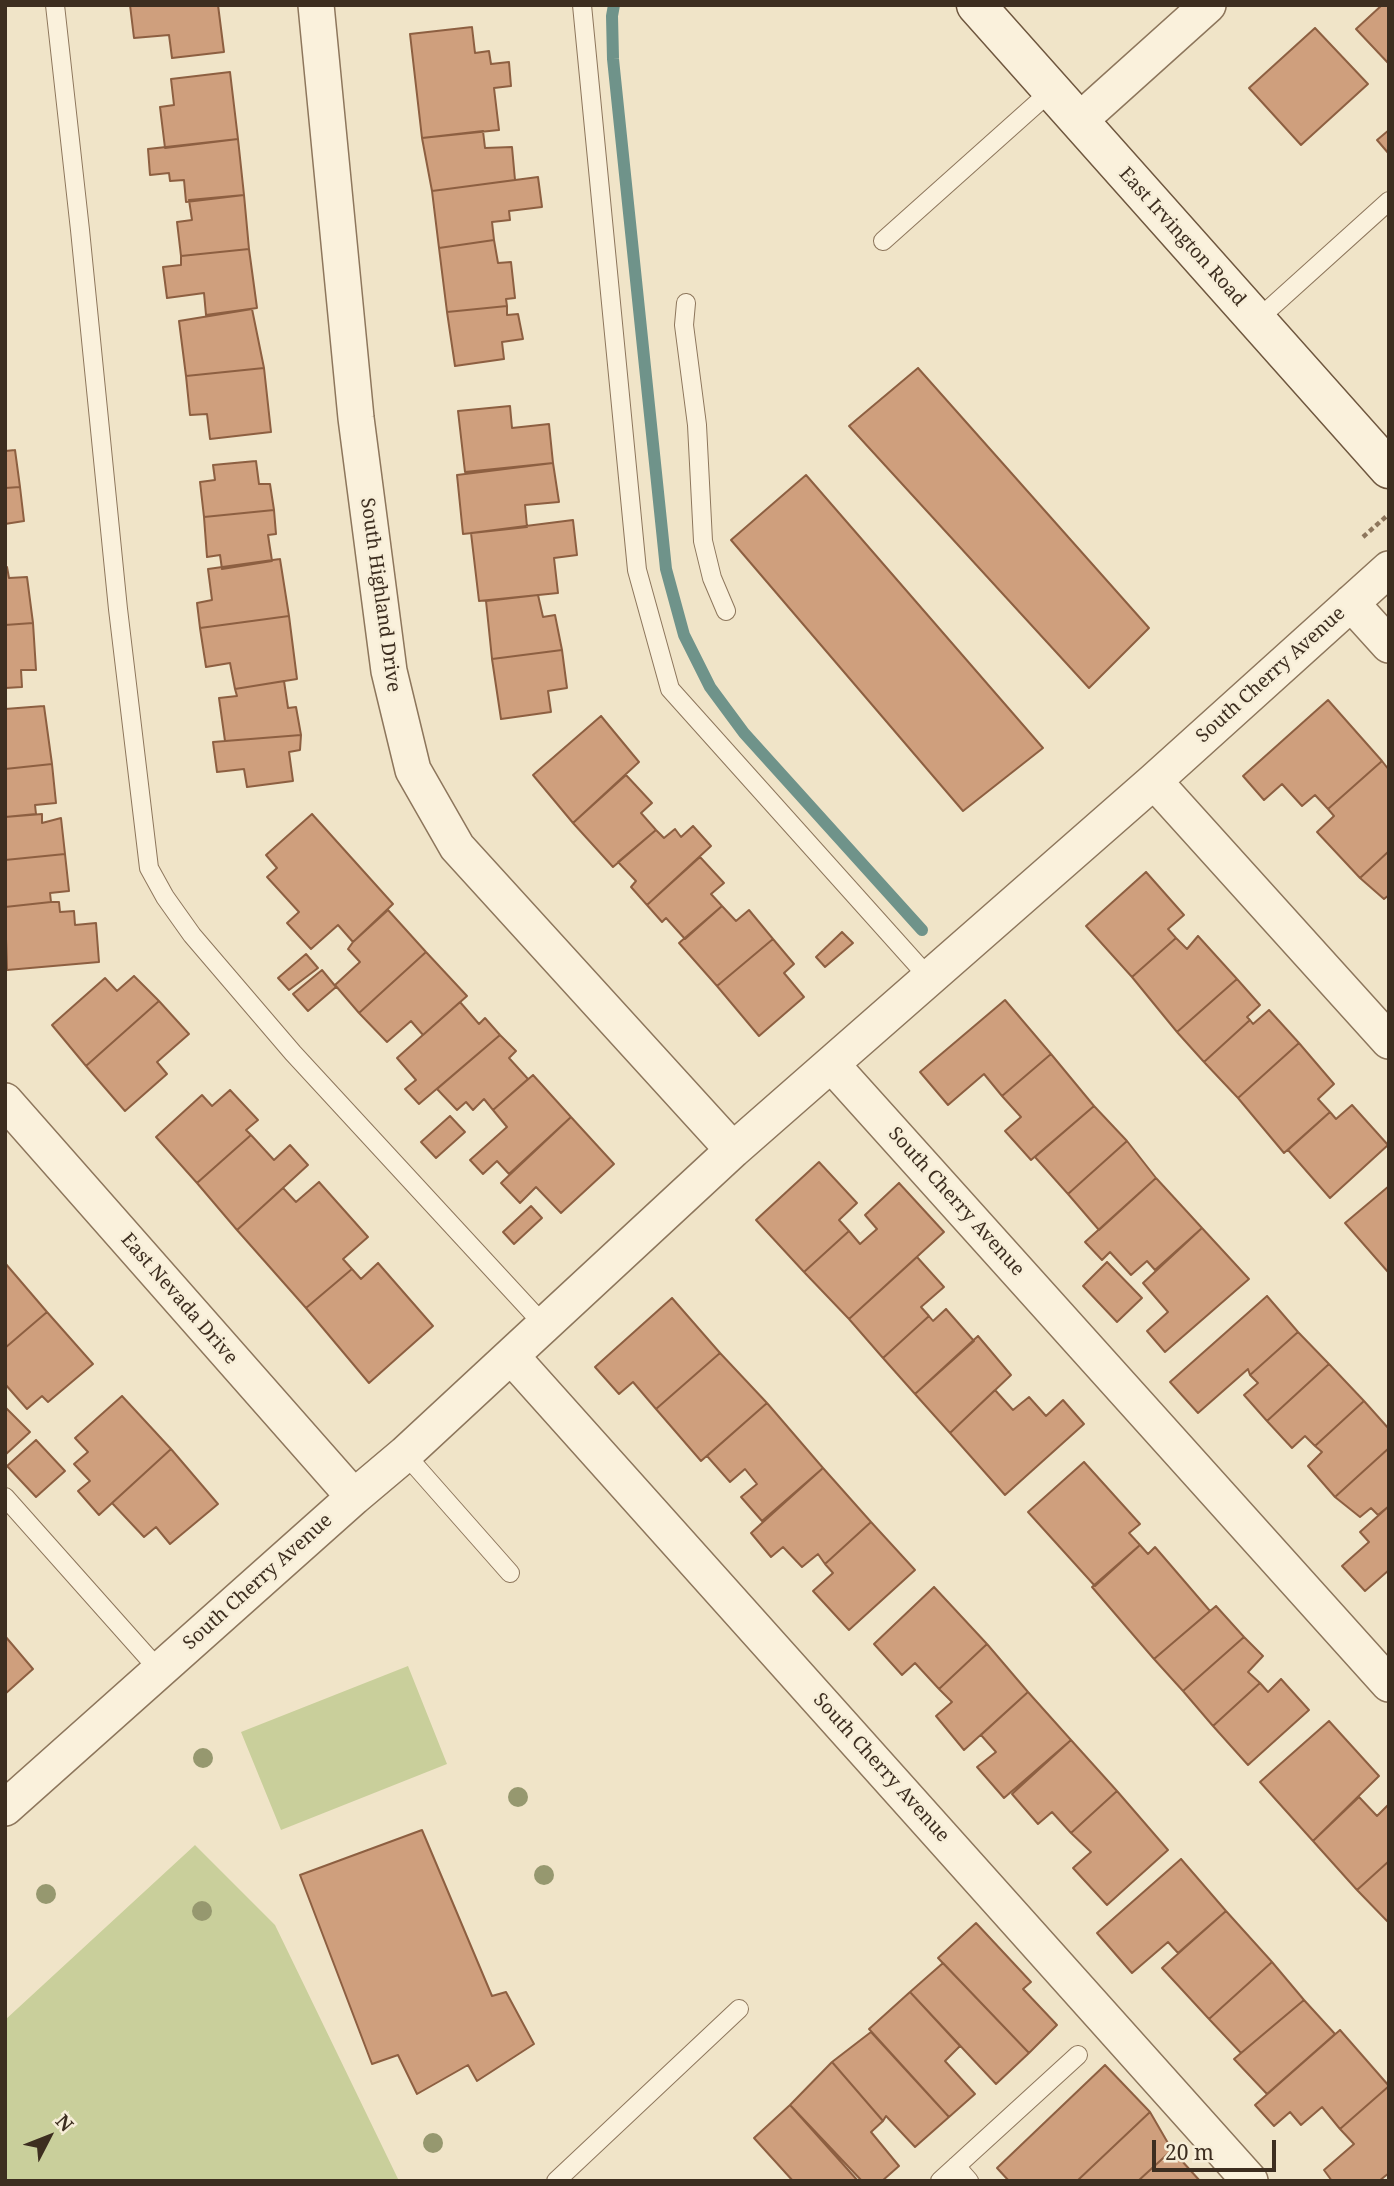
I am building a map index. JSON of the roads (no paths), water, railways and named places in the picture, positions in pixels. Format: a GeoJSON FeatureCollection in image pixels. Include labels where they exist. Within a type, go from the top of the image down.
{"type":"FeatureCollection","features":[{"type":"Feature","properties":{"kind":"main road","name":"East Irvington Road"},"geometry":{"type":"LineString","coordinates":[[976,5],[1389,469]]}},
{"type":"Feature","properties":{"kind":"street","name":"South Highland Drive"},"geometry":{"type":"LineString","coordinates":[[316,5],[358,432],[388,671],[413,770],[457,847],[733,1150]]}},
{"type":"Feature","properties":{"kind":"street"},"geometry":{"type":"LineString","coordinates":[[1079,121],[1208,5]]}},
{"type":"Feature","properties":{"kind":"street","name":"South Cherry Avenue"},"geometry":{"type":"LineString","coordinates":[[5,1808],[405,1454],[733,1150],[1154,781],[1389,569]]}},
{"type":"Feature","properties":{"kind":"street"},"geometry":{"type":"LineString","coordinates":[[1351,603],[1389,645]]}},
{"type":"Feature","properties":{"kind":"street"},"geometry":{"type":"LineString","coordinates":[[1154,781],[1389,1041]]}},
{"type":"Feature","properties":{"kind":"street","name":"South Cherry Avenue"},"geometry":{"type":"LineString","coordinates":[[832,1065],[1389,1684]]}},
{"type":"Feature","properties":{"kind":"street","name":"East Nevada Drive"},"geometry":{"type":"LineString","coordinates":[[5,1101],[354,1497]]}},
{"type":"Feature","properties":{"kind":"street","name":"South Cherry Avenue"},"geometry":{"type":"LineString","coordinates":[[511,1356],[1250,2181]]}},
{"type":"Feature","properties":{"kind":"lane"},"geometry":{"type":"LineString","coordinates":[[55,5],[118,609],[149,868],[165,897],[192,935],[285,1043],[544,1325]]}},
{"type":"Feature","properties":{"kind":"lane"},"geometry":{"type":"LineString","coordinates":[[583,5],[637,570],[670,689],[930,979]]}},
{"type":"Feature","properties":{"kind":"lane"},"geometry":{"type":"LineString","coordinates":[[883,241],[1052,90]]}},
{"type":"Feature","properties":{"kind":"lane"},"geometry":{"type":"LineString","coordinates":[[1256,320],[1389,201]]}},
{"type":"Feature","properties":{"kind":"lane"},"geometry":{"type":"LineString","coordinates":[[687,303],[684,324],[697,425],[703,541],[712,578],[726,611]]}},
{"type":"Feature","properties":{"kind":"lane"},"geometry":{"type":"LineString","coordinates":[[405,1454],[510,1573]]}},
{"type":"Feature","properties":{"kind":"lane"},"geometry":{"type":"LineString","coordinates":[[5,1497],[159,1670]]}},
{"type":"Feature","properties":{"kind":"lane"},"geometry":{"type":"LineString","coordinates":[[556,2181],[738,2009]]}},
{"type":"Feature","properties":{"kind":"lane"},"geometry":{"type":"LineString","coordinates":[[940,2181],[1078,2054]]}},
{"type":"Feature","properties":{"kind":"lane"},"geometry":{"type":"LineString","coordinates":[[956,2166],[969,2181]]}},
{"type":"Feature","properties":{"kind":"waterway"},"geometry":{"type":"LineString","coordinates":[[614,5],[613,59],[666,569],[684,635],[710,687],[744,733],[922,930]]}}]}
